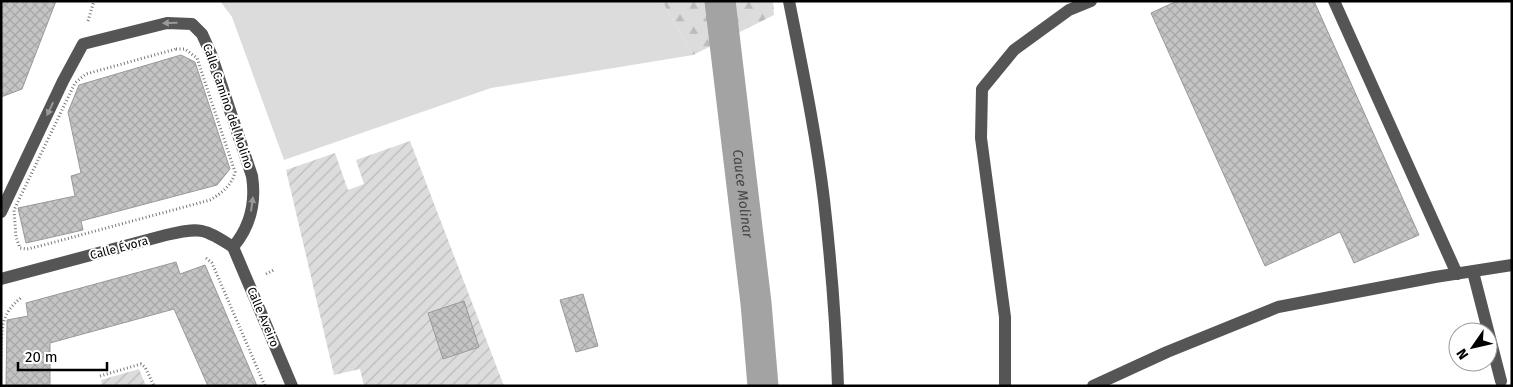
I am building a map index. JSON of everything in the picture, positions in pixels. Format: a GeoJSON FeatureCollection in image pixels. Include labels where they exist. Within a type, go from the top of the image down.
{"type":"FeatureCollection","features":[{"type":"Feature","properties":{"kind":"street"},"geometry":{"type":"LineString","coordinates":[[789,1],[808,97],[824,198],[836,334],[838,386]]}},
{"type":"Feature","properties":{"kind":"street"},"geometry":{"type":"LineString","coordinates":[[1005,386],[1005,317],[981,138],[982,89],[1014,50],[1069,10],[1091,1]]}},
{"type":"Feature","properties":{"kind":"street"},"geometry":{"type":"LineString","coordinates":[[1334,1],[1457,274]]}},
{"type":"Feature","properties":{"kind":"street","name":"Calle Camino del Molino"},"geometry":{"type":"LineString","coordinates":[[1,212],[63,81],[83,44],[167,22],[192,24],[202,34],[211,54],[252,176],[254,190],[250,216],[241,237],[233,247]]}},
{"type":"Feature","properties":{"kind":"street","name":"Calle Évora"},"geometry":{"type":"LineString","coordinates":[[1,280],[187,230],[211,233],[233,247]]}},
{"type":"Feature","properties":{"kind":"street","name":"Calle Aveiro"},"geometry":{"type":"LineString","coordinates":[[233,247],[292,386]]}},
{"type":"Feature","properties":{"kind":"street"},"geometry":{"type":"LineString","coordinates":[[1093,386],[1167,352],[1278,307],[1327,296],[1512,266]]}},
{"type":"Feature","properties":{"kind":"street"},"geometry":{"type":"LineString","coordinates":[[1473,272],[1501,381]]}},
{"type":"Feature","properties":{"kind":"path"},"geometry":{"type":"LineString","coordinates":[[176,49],[185,49],[197,58],[236,172],[233,180],[221,194],[210,200],[28,249],[20,248],[16,237],[14,210],[75,82],[86,74],[176,49]]}},
{"type":"Feature","properties":{"kind":"path"},"geometry":{"type":"LineString","coordinates":[[205,257],[212,263],[265,386]]}},
{"type":"Feature","properties":{"kind":"path"},"geometry":{"type":"LineString","coordinates":[[1,356],[4,313],[9,306],[21,297],[28,295]]}},
{"type":"Feature","properties":{"kind":"path"},"geometry":{"type":"LineString","coordinates":[[100,376],[141,364],[145,367],[154,386]]}},
{"type":"Feature","properties":{"kind":"green space"},"geometry":{"type":"Polygon","coordinates":[[[220,1],[662,1],[693,55],[491,88],[284,160],[232,17],[220,1]]]}},
{"type":"Feature","properties":{"kind":"green space"},"geometry":{"type":"Polygon","coordinates":[[[662,1],[773,1],[774,15],[693,55],[662,1]]]}},
{"type":"Feature","properties":{"kind":"green space"},"geometry":{"type":"Polygon","coordinates":[[[410,141],[504,386],[364,386],[360,369],[334,375],[286,170],[335,153],[348,190],[364,184],[356,160],[410,141]]]}},
{"type":"Feature","properties":{"kind":"green space"},"geometry":{"type":"Polygon","coordinates":[[[139,369],[146,386],[102,386],[101,380],[139,369]]]}},
{"type":"Feature","properties":{"kind":"building"},"geometry":{"type":"Polygon","coordinates":[[[1,1],[56,1],[22,89],[1,97],[1,1]]]}},
{"type":"Feature","properties":{"kind":"building"},"geometry":{"type":"Polygon","coordinates":[[[1177,1],[1314,1],[1419,235],[1354,263],[1340,232],[1265,266],[1151,13],[1177,1]]]}},
{"type":"Feature","properties":{"kind":"building"},"geometry":{"type":"Polygon","coordinates":[[[181,55],[195,62],[230,169],[217,185],[81,221],[83,230],[26,243],[18,208],[75,196],[71,176],[81,173],[68,112],[79,85],[181,55]]]}},
{"type":"Feature","properties":{"kind":"building"},"geometry":{"type":"Polygon","coordinates":[[[176,262],[180,274],[205,265],[257,386],[208,386],[174,309],[50,343],[50,386],[6,386],[7,320],[28,316],[26,303],[176,262]]]}},
{"type":"Feature","properties":{"kind":"building"},"geometry":{"type":"Polygon","coordinates":[[[583,294],[598,346],[576,352],[560,300],[583,294]]]}},
{"type":"Feature","properties":{"kind":"building"},"geometry":{"type":"Polygon","coordinates":[[[464,301],[479,347],[443,359],[428,313],[464,301]]]}},
{"type":"Feature","properties":{"kind":"waterway","name":"Cauce Molinar"},"geometry":{"type":"LineString","coordinates":[[720,1],[756,303],[763,386]]}}]}
